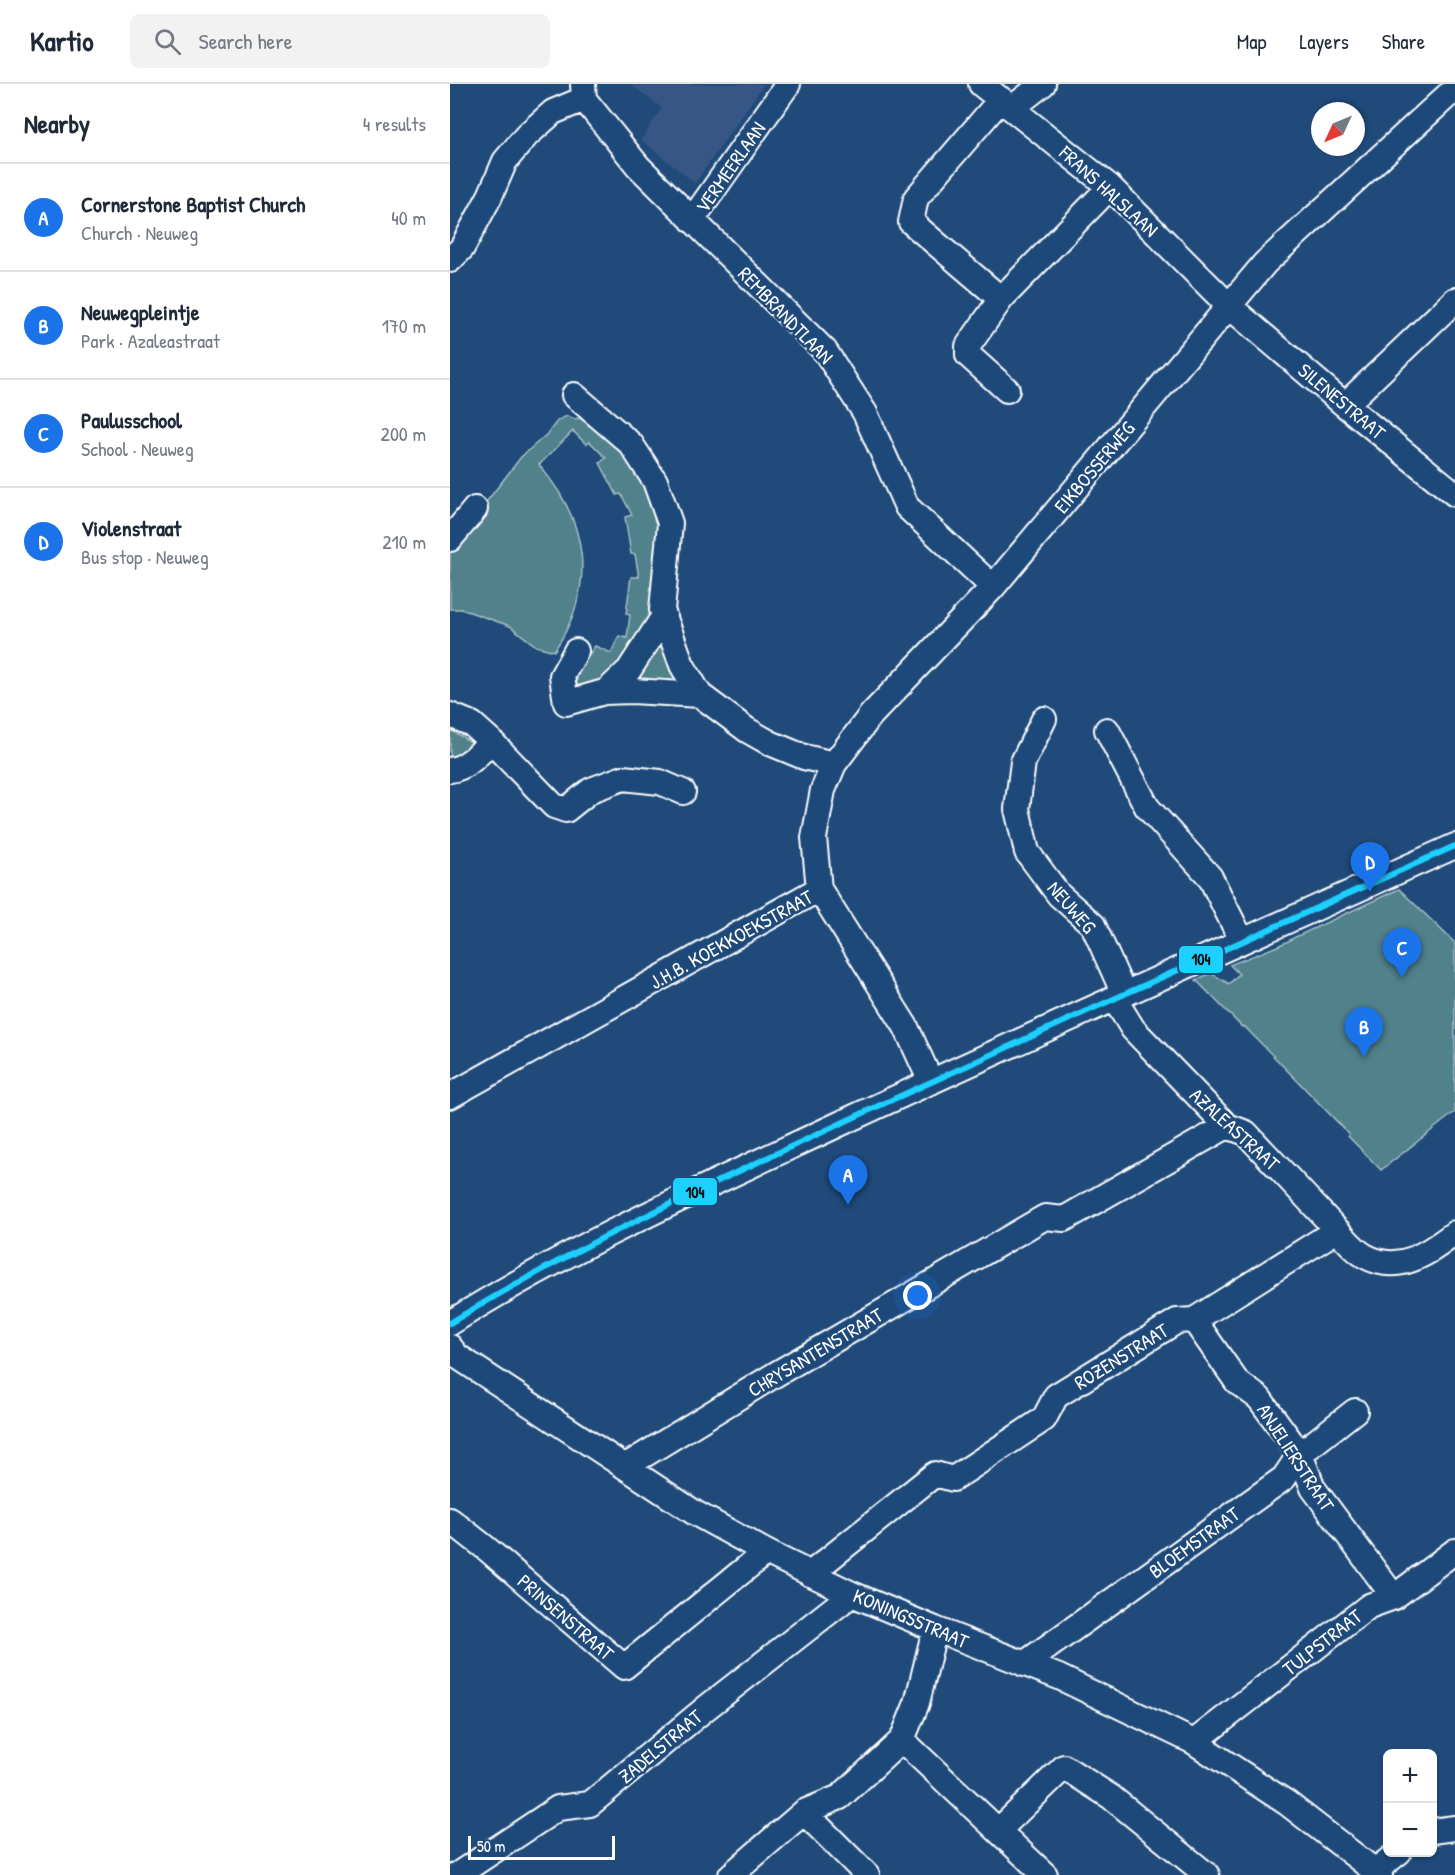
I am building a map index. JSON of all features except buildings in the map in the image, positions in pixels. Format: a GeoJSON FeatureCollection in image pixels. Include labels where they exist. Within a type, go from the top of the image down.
{"type":"FeatureCollection","features":[{"type":"Feature","properties":{"kind":"street","name":"VERMEERLAAN"},"geometry":{"type":"LineString","coordinates":[[692,220],[788,84]]}},
{"type":"Feature","properties":{"kind":"street","name":"FRANS HALSLAAN"},"geometry":{"type":"LineString","coordinates":[[981,84],[1110,186],[1229,306]]}},
{"type":"Feature","properties":{"kind":"street"},"geometry":{"type":"LineString","coordinates":[[1001,300],[911,222],[916,198],[1007,104],[1043,84]]}},
{"type":"Feature","properties":{"kind":"street","name":"EIKBOSSERWEG"},"geometry":{"type":"LineString","coordinates":[[819,889],[814,838],[823,790],[834,764],[871,715],[993,587],[1265,264],[1455,91]]}},
{"type":"Feature","properties":{"kind":"street","name":"REMBRANDTLAAN"},"geometry":{"type":"LineString","coordinates":[[584,92],[638,166],[825,351],[865,413],[907,507],[993,587]]}},
{"type":"Feature","properties":{"kind":"street"},"geometry":{"type":"LineString","coordinates":[[450,260],[462,248],[490,196],[505,161],[527,135],[553,112],[584,92]]}},
{"type":"Feature","properties":{"kind":"street"},"geometry":{"type":"LineString","coordinates":[[1006,390],[968,355],[968,346],[1001,300],[1110,186]]}},
{"type":"Feature","properties":{"kind":"street"},"geometry":{"type":"LineString","coordinates":[[1346,405],[1455,300]]}},
{"type":"Feature","properties":{"kind":"street","name":"SILENESTRAAT"},"geometry":{"type":"LineString","coordinates":[[1229,306],[1455,494]]}},
{"type":"Feature","properties":{"kind":"street"},"geometry":{"type":"LineString","coordinates":[[574,395],[630,444],[655,481],[669,523],[662,610],[682,665],[700,695],[747,730],[770,743],[804,757],[834,764]]}},
{"type":"Feature","properties":{"kind":"street"},"geometry":{"type":"LineString","coordinates":[[450,539],[475,509]]}},
{"type":"Feature","properties":{"kind":"street"},"geometry":{"type":"LineString","coordinates":[[606,692],[630,670],[664,616]]}},
{"type":"Feature","properties":{"kind":"street"},"geometry":{"type":"LineString","coordinates":[[576,651],[562,676],[566,703],[606,692],[632,691],[700,695]]}},
{"type":"Feature","properties":{"kind":"street"},"geometry":{"type":"LineString","coordinates":[[450,715],[472,724],[554,806],[566,810],[591,790],[623,778],[660,782],[683,792]]}},
{"type":"Feature","properties":{"kind":"street","name":"NEUWEG"},"geometry":{"type":"LineString","coordinates":[[1044,719],[1023,762],[1017,809],[1027,852],[1059,895],[1084,915],[1092,925],[1118,997]]}},
{"type":"Feature","properties":{"kind":"street"},"geometry":{"type":"LineString","coordinates":[[1107,730],[1147,807],[1210,877],[1242,941]]}},
{"type":"Feature","properties":{"kind":"street"},"geometry":{"type":"LineString","coordinates":[[450,770],[454,770],[477,756],[490,741]]}},
{"type":"Feature","properties":{"kind":"street"},"geometry":{"type":"LineString","coordinates":[[450,1323],[529,1276],[650,1214],[931,1082],[1455,846]]}},
{"type":"Feature","properties":{"kind":"street","name":"J.H.B. KOEKKOEKSTRAAT"},"geometry":{"type":"LineString","coordinates":[[450,1096],[819,889],[906,1027],[931,1082]]}},
{"type":"Feature","properties":{"kind":"street","name":"AZALEASTRAAT"},"geometry":{"type":"LineString","coordinates":[[1118,997],[1120,1008],[1133,1029],[1227,1126],[1246,1133],[1337,1230]]}},
{"type":"Feature","properties":{"kind":"street","name":"CHRYSANTENSTRAAT"},"geometry":{"type":"LineString","coordinates":[[626,1467],[776,1374],[1045,1217],[1064,1219],[1227,1126]]}},
{"type":"Feature","properties":{"kind":"street"},"geometry":{"type":"LineString","coordinates":[[1337,1230],[1364,1255],[1374,1260],[1394,1263],[1416,1259],[1455,1233]]}},
{"type":"Feature","properties":{"kind":"street","name":"ROZENSTRAAT"},"geometry":{"type":"LineString","coordinates":[[810,1574],[935,1474],[953,1479],[1044,1419],[1056,1396],[1178,1321],[1194,1320],[1337,1230]]}},
{"type":"Feature","properties":{"kind":"street","name":"ANJELIERSTRAAT"},"geometry":{"type":"LineString","coordinates":[[1194,1320],[1237,1382],[1259,1398],[1300,1454],[1313,1488],[1394,1597]]}},
{"type":"Feature","properties":{"kind":"street","name":"KONINGSSTRAAT"},"geometry":{"type":"LineString","coordinates":[[450,1347],[457,1356],[694,1513],[766,1552],[852,1594],[1059,1677],[1194,1742],[1287,1803],[1377,1873]]}},
{"type":"Feature","properties":{"kind":"street","name":"BLOEMSTRAAT"},"geometry":{"type":"LineString","coordinates":[[1024,1664],[1284,1478],[1300,1454],[1354,1411]]}},
{"type":"Feature","properties":{"kind":"street","name":"PRINSENSTRAAT"},"geometry":{"type":"LineString","coordinates":[[450,1520],[624,1667],[766,1552]]}},
{"type":"Feature","properties":{"kind":"street","name":"TULPSTRAAT"},"geometry":{"type":"LineString","coordinates":[[1194,1742],[1369,1606],[1394,1597],[1455,1551]]}},
{"type":"Feature","properties":{"kind":"street","name":"ZADELSTRAAT"},"geometry":{"type":"LineString","coordinates":[[457,1875],[558,1808],[590,1804],[706,1708],[852,1594]]}},
{"type":"Feature","properties":{"kind":"street"},"geometry":{"type":"LineString","coordinates":[[731,1875],[804,1812],[840,1797],[902,1740],[917,1703],[935,1629]]}},
{"type":"Feature","properties":{"kind":"street"},"geometry":{"type":"LineString","coordinates":[[902,1740],[1045,1875]]}},
{"type":"Feature","properties":{"kind":"street"},"geometry":{"type":"LineString","coordinates":[[999,1830],[1064,1767],[1111,1797],[1207,1875]]}},
{"type":"Feature","properties":{"kind":"street"},"geometry":{"type":"LineString","coordinates":[[804,1812],[867,1875]]}},
{"type":"Feature","properties":{"kind":"street"},"geometry":{"type":"LineString","coordinates":[[1437,1830],[1455,1828]]}},
{"type":"Feature","properties":{"kind":"street"},"geometry":{"type":"LineString","coordinates":[[1377,1873],[1394,1857]]}},
{"type":"Feature","properties":{"kind":"shaded area"},"geometry":{"type":"Polygon","coordinates":[[[630,84],[764,84],[695,183],[641,140],[662,108],[630,84]]]}},
{"type":"Feature","properties":{"kind":"green space"},"geometry":{"type":"Polygon","coordinates":[[[567,416],[579,418],[615,442],[642,473],[659,518],[662,577],[645,638],[602,683],[581,690],[577,686],[577,675],[595,646],[611,653],[619,636],[627,638],[630,615],[626,614],[631,577],[639,577],[635,554],[631,554],[625,517],[632,515],[621,494],[617,495],[600,463],[606,458],[590,442],[586,444],[573,431],[539,465],[556,487],[568,510],[577,532],[581,556],[581,579],[577,603],[568,627],[554,651],[536,646],[510,626],[461,609],[450,609],[450,549],[521,457],[547,434],[558,420],[567,416]]]}},
{"type":"Feature","properties":{"kind":"green space"},"geometry":{"type":"Polygon","coordinates":[[[662,643],[678,683],[621,686],[650,661],[662,643]]]}},
{"type":"Feature","properties":{"kind":"green space"},"geometry":{"type":"Polygon","coordinates":[[[450,730],[470,741],[474,749],[450,760],[450,730]]]}},
{"type":"Feature","properties":{"kind":"green space"},"geometry":{"type":"Polygon","coordinates":[[[1399,889],[1455,943],[1455,1112],[1381,1170],[1244,1026],[1242,1027],[1196,980],[1211,973],[1229,984],[1239,974],[1230,965],[1283,944],[1399,889]]]}},
{"type":"Feature","properties":{"kind":"transit line","name":"104"},"geometry":{"type":"LineString","coordinates":[[450,1323],[553,1264],[712,1184],[1019,1042],[1455,846]]}},
{"type":"Feature","properties":{"kind":"place","name":"Violenstraat"},"geometry":{"type":"Point","coordinates":[1370,892]}},
{"type":"Feature","properties":{"kind":"place","name":"Paulusschool"},"geometry":{"type":"Point","coordinates":[1402,978]}},
{"type":"Feature","properties":{"kind":"place","name":"Neuwegpleintje"},"geometry":{"type":"Point","coordinates":[1364,1057]}},
{"type":"Feature","properties":{"kind":"place","name":"Cornerstone Baptist Church"},"geometry":{"type":"Point","coordinates":[848,1205]}}]}
